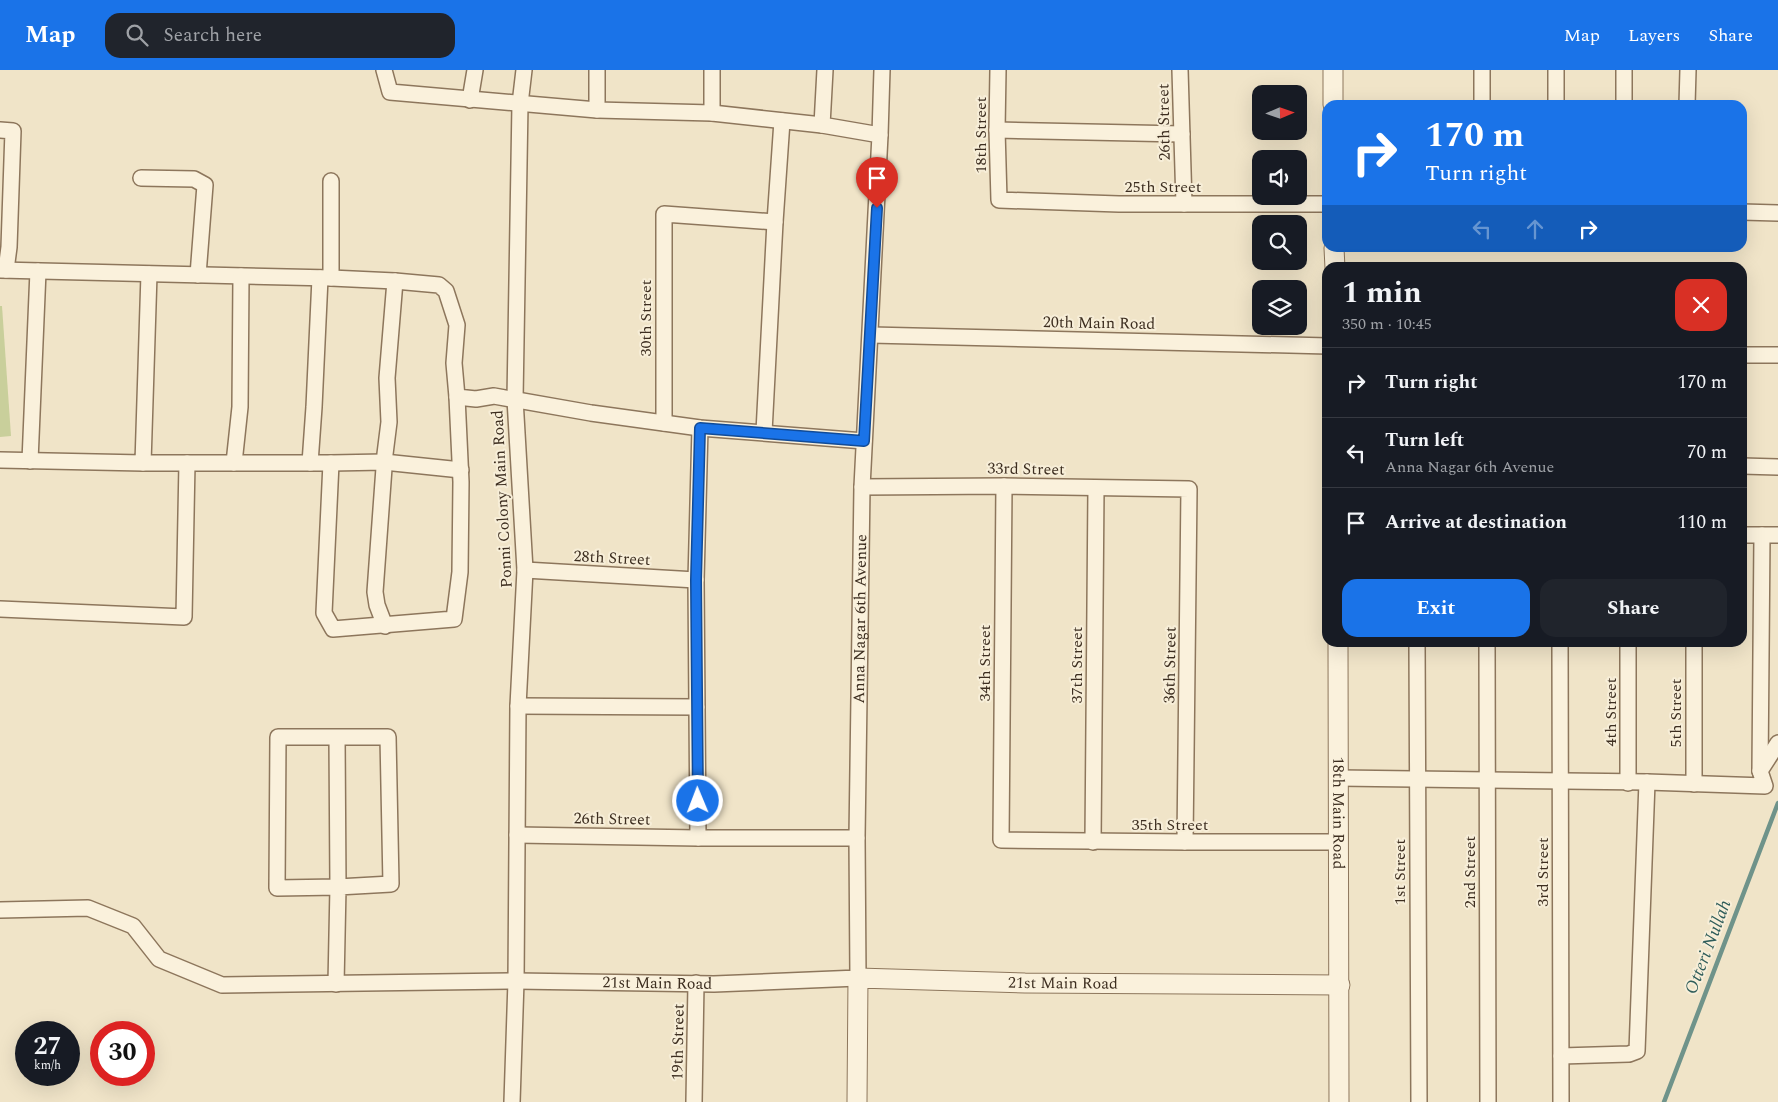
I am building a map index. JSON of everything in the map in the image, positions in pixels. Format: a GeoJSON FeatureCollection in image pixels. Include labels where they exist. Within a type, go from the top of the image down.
{"type":"FeatureCollection","features":[{"type":"Feature","properties":{"kind":"street"},"geometry":{"type":"LineString","coordinates":[[384,70],[390,92],[597,110],[712,113],[822,125],[880,135]]}},
{"type":"Feature","properties":{"kind":"street"},"geometry":{"type":"LineString","coordinates":[[470,100],[475,70]]}},
{"type":"Feature","properties":{"kind":"street","name":"Ponni Colony Main Road"},"geometry":{"type":"LineString","coordinates":[[512,1102],[516,981],[518,706],[526,570],[515,399],[520,104],[524,70]]}},
{"type":"Feature","properties":{"kind":"street"},"geometry":{"type":"LineString","coordinates":[[597,70],[597,110]]}},
{"type":"Feature","properties":{"kind":"street"},"geometry":{"type":"LineString","coordinates":[[712,70],[712,113]]}},
{"type":"Feature","properties":{"kind":"street"},"geometry":{"type":"LineString","coordinates":[[822,125],[825,70]]}},
{"type":"Feature","properties":{"kind":"street","name":"Anna Nagar 6th Avenue"},"geometry":{"type":"LineString","coordinates":[[857,1102],[857,838],[862,487],[871,335],[882,70]]}},
{"type":"Feature","properties":{"kind":"street","name":"18th Street"},"geometry":{"type":"LineString","coordinates":[[998,70],[999,200]]}},
{"type":"Feature","properties":{"kind":"street","name":"26th Street"},"geometry":{"type":"LineString","coordinates":[[1180,70],[1184,204]]}},
{"type":"Feature","properties":{"kind":"street"},"geometry":{"type":"LineString","coordinates":[[1333,70],[1333,100]]}},
{"type":"Feature","properties":{"kind":"street"},"geometry":{"type":"LineString","coordinates":[[1482,70],[1482,100]]}},
{"type":"Feature","properties":{"kind":"street"},"geometry":{"type":"LineString","coordinates":[[1556,70],[1556,100]]}},
{"type":"Feature","properties":{"kind":"street"},"geometry":{"type":"LineString","coordinates":[[1624,70],[1624,100]]}},
{"type":"Feature","properties":{"kind":"street"},"geometry":{"type":"LineString","coordinates":[[1687,100],[1688,70]]}},
{"type":"Feature","properties":{"kind":"street"},"geometry":{"type":"LineString","coordinates":[[764,432],[782,121]]}},
{"type":"Feature","properties":{"kind":"street"},"geometry":{"type":"LineString","coordinates":[[0,130],[13,131],[9,247],[3,270],[395,281],[439,285],[446,291],[457,325],[454,363],[460,470],[460,572],[454,618],[385,626],[333,629],[324,613],[331,463]]}},
{"type":"Feature","properties":{"kind":"street"},"geometry":{"type":"LineString","coordinates":[[997,130],[1182,134]]}},
{"type":"Feature","properties":{"kind":"street"},"geometry":{"type":"LineString","coordinates":[[141,178],[194,178],[205,185],[198,275]]}},
{"type":"Feature","properties":{"kind":"street"},"geometry":{"type":"LineString","coordinates":[[310,463],[332,182]]}},
{"type":"Feature","properties":{"kind":"street","name":"25th Street"},"geometry":{"type":"LineString","coordinates":[[999,200],[1119,204],[1322,204]]}},
{"type":"Feature","properties":{"kind":"street"},"geometry":{"type":"LineString","coordinates":[[1747,212],[1778,212]]}},
{"type":"Feature","properties":{"kind":"street","name":"30th Street"},"geometry":{"type":"LineString","coordinates":[[664,423],[664,214],[775,222]]}},
{"type":"Feature","properties":{"kind":"street"},"geometry":{"type":"LineString","coordinates":[[30,461],[38,271]]}},
{"type":"Feature","properties":{"kind":"street"},"geometry":{"type":"LineString","coordinates":[[144,463],[149,274]]}},
{"type":"Feature","properties":{"kind":"street"},"geometry":{"type":"LineString","coordinates":[[234,463],[240,407],[235,276]]}},
{"type":"Feature","properties":{"kind":"street"},"geometry":{"type":"LineString","coordinates":[[385,626],[377,605],[375,592],[384,462],[389,422],[387,378],[395,281]]}},
{"type":"Feature","properties":{"kind":"street","name":"20th Main Road"},"geometry":{"type":"LineString","coordinates":[[871,335],[1322,346]]}},
{"type":"Feature","properties":{"kind":"street"},"geometry":{"type":"LineString","coordinates":[[1747,355],[1778,355]]}},
{"type":"Feature","properties":{"kind":"street"},"geometry":{"type":"LineString","coordinates":[[457,397],[476,400],[494,396],[591,413],[700,428],[864,441]]}},
{"type":"Feature","properties":{"kind":"street"},"geometry":{"type":"LineString","coordinates":[[698,838],[696,580],[700,428]]}},
{"type":"Feature","properties":{"kind":"street"},"geometry":{"type":"LineString","coordinates":[[0,460],[144,463],[384,462],[460,470]]}},
{"type":"Feature","properties":{"kind":"street"},"geometry":{"type":"LineString","coordinates":[[0,609],[184,617],[187,463]]}},
{"type":"Feature","properties":{"kind":"street"},"geometry":{"type":"LineString","coordinates":[[1747,466],[1778,467]]}},
{"type":"Feature","properties":{"kind":"street","name":"33rd Street"},"geometry":{"type":"LineString","coordinates":[[862,487],[1004,486],[1189,489]]}},
{"type":"Feature","properties":{"kind":"street","name":"34th Street"},"geometry":{"type":"LineString","coordinates":[[1001,840],[1004,486]]}},
{"type":"Feature","properties":{"kind":"street","name":"37th Street"},"geometry":{"type":"LineString","coordinates":[[1093,842],[1096,488]]}},
{"type":"Feature","properties":{"kind":"street","name":"36th Street"},"geometry":{"type":"LineString","coordinates":[[1185,842],[1189,489]]}},
{"type":"Feature","properties":{"kind":"street"},"geometry":{"type":"LineString","coordinates":[[1747,535],[1778,535]]}},
{"type":"Feature","properties":{"kind":"street"},"geometry":{"type":"LineString","coordinates":[[1339,778],[1647,782],[1765,786],[1760,771],[1762,535]]}},
{"type":"Feature","properties":{"kind":"street","name":"28th Street"},"geometry":{"type":"LineString","coordinates":[[526,570],[696,580]]}},
{"type":"Feature","properties":{"kind":"street","name":"18th Main Road"},"geometry":{"type":"LineString","coordinates":[[1338,647],[1339,1102]]}},
{"type":"Feature","properties":{"kind":"street","name":"1st Street"},"geometry":{"type":"LineString","coordinates":[[1418,647],[1418,1102]]}},
{"type":"Feature","properties":{"kind":"street","name":"2nd Street"},"geometry":{"type":"LineString","coordinates":[[1487,647],[1488,1102]]}},
{"type":"Feature","properties":{"kind":"street","name":"3rd Street"},"geometry":{"type":"LineString","coordinates":[[1560,647],[1561,1102]]}},
{"type":"Feature","properties":{"kind":"street","name":"4th Street"},"geometry":{"type":"LineString","coordinates":[[1628,647],[1628,783]]}},
{"type":"Feature","properties":{"kind":"street","name":"5th Street"},"geometry":{"type":"LineString","coordinates":[[1694,647],[1694,784]]}},
{"type":"Feature","properties":{"kind":"street"},"geometry":{"type":"LineString","coordinates":[[518,706],[697,707]]}},
{"type":"Feature","properties":{"kind":"street"},"geometry":{"type":"LineString","coordinates":[[336,984],[338,887],[337,737]]}},
{"type":"Feature","properties":{"kind":"street"},"geometry":{"type":"LineString","coordinates":[[388,737],[391,884],[338,887],[276,888],[278,738],[388,737]]}},
{"type":"Feature","properties":{"kind":"street"},"geometry":{"type":"LineString","coordinates":[[1760,771],[1778,744]]}},
{"type":"Feature","properties":{"kind":"street"},"geometry":{"type":"LineString","coordinates":[[1561,1056],[1629,1054],[1637,1051],[1647,782]]}},
{"type":"Feature","properties":{"kind":"street","name":"26th Street"},"geometry":{"type":"LineString","coordinates":[[517,835],[857,838]]}},
{"type":"Feature","properties":{"kind":"street","name":"35th Street"},"geometry":{"type":"LineString","coordinates":[[1001,840],[1339,842]]}},
{"type":"Feature","properties":{"kind":"street","name":"21st Main Road"},"geometry":{"type":"LineString","coordinates":[[0,910],[88,908],[133,926],[159,959],[222,985],[516,981],[696,982],[714,984],[858,978],[1025,983],[1340,985]]}},
{"type":"Feature","properties":{"kind":"street","name":"19th Street"},"geometry":{"type":"LineString","coordinates":[[694,1102],[696,982]]}},
{"type":"Feature","properties":{"kind":"green space"},"geometry":{"type":"Polygon","coordinates":[[[0,306],[2,306],[11,436],[0,437],[0,306]]]}},
{"type":"Feature","properties":{"kind":"waterway","name":"Otteri Nullah"},"geometry":{"type":"LineString","coordinates":[[1664,1102],[1778,803]]}},
{"type":"Feature","properties":{"kind":"route"},"geometry":{"type":"LineString","coordinates":[[698,801],[696,580],[700,428],[864,441],[877,208]]}}]}
